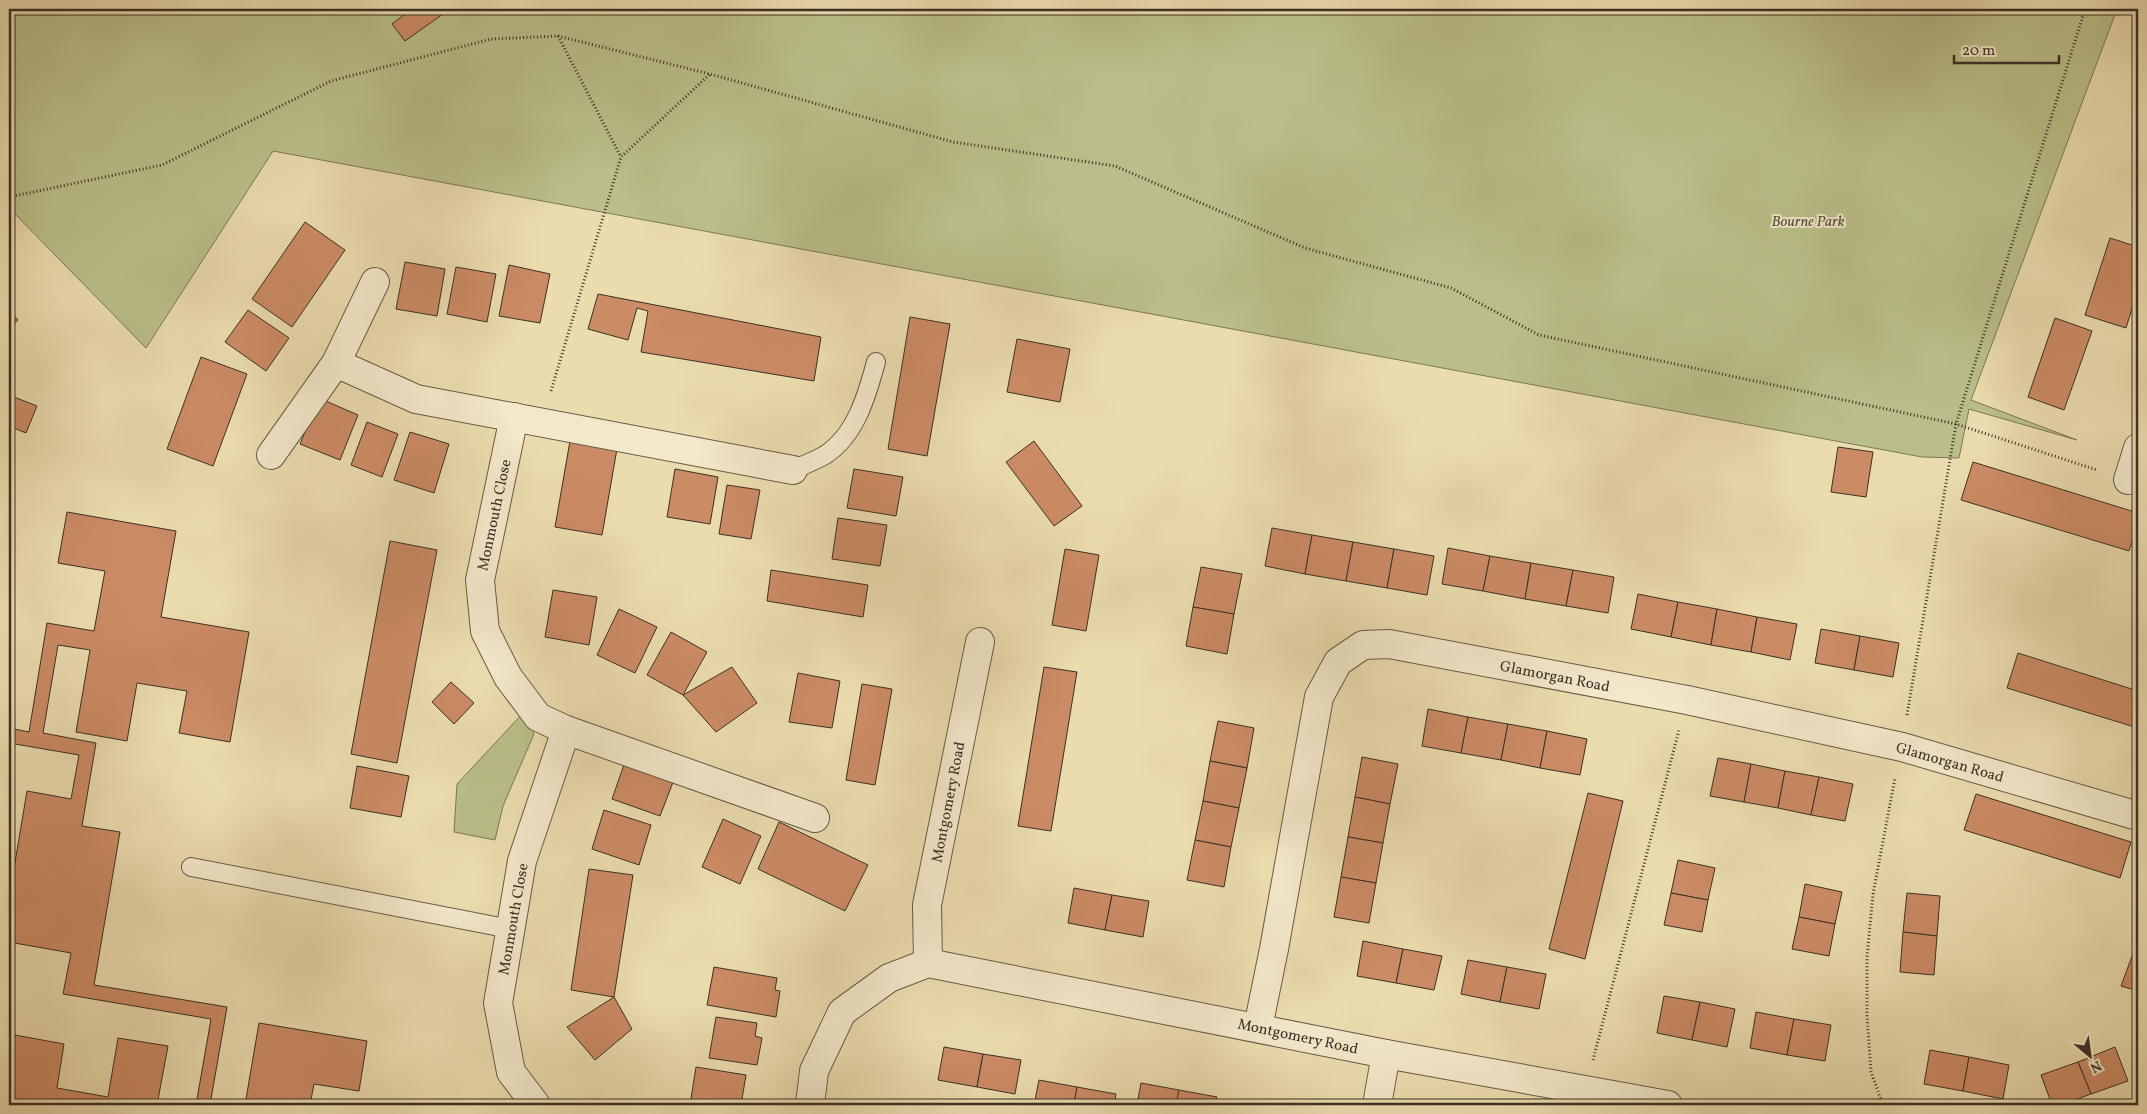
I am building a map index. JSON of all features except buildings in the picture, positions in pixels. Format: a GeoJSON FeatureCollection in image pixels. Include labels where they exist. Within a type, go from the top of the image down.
{"type":"FeatureCollection","features":[{"type":"Feature","properties":{"kind":"street"},"geometry":{"type":"LineString","coordinates":[[270,455],[336,363],[375,282]]}},
{"type":"Feature","properties":{"kind":"street"},"geometry":{"type":"LineString","coordinates":[[336,363],[416,399],[793,470]]}},
{"type":"Feature","properties":{"kind":"street","name":"Monmouth Close"},"geometry":{"type":"LineString","coordinates":[[514,417],[480,580],[485,631],[508,677],[538,717],[566,730],[815,818]]}},
{"type":"Feature","properties":{"kind":"street"},"geometry":{"type":"LineString","coordinates":[[2128,480],[2138,448]]}},
{"type":"Feature","properties":{"kind":"street","name":"Montgomery Road"},"geometry":{"type":"LineString","coordinates":[[980,642],[928,905],[928,963],[1258,1027],[1386,1054],[1668,1105]]}},
{"type":"Feature","properties":{"kind":"street","name":"Glamorgan Road"},"geometry":{"type":"LineString","coordinates":[[1258,1027],[1274,949],[1319,697],[1338,662],[1363,645],[1389,644],[1687,700],[1902,747],[2138,816]]}},
{"type":"Feature","properties":{"kind":"street","name":"Monmouth Close"},"geometry":{"type":"LineString","coordinates":[[536,1105],[511,1072],[498,1003],[522,861],[566,730]]}},
{"type":"Feature","properties":{"kind":"street"},"geometry":{"type":"LineString","coordinates":[[810,1105],[814,1071],[842,1012],[889,978],[928,963]]}},
{"type":"Feature","properties":{"kind":"street"},"geometry":{"type":"LineString","coordinates":[[1377,1105],[1386,1054]]}},
{"type":"Feature","properties":{"kind":"lane"},"geometry":{"type":"LineString","coordinates":[[793,470],[825,454],[843,440],[861,410],[869,390],[876,362]]}},
{"type":"Feature","properties":{"kind":"lane"},"geometry":{"type":"LineString","coordinates":[[191,867],[510,929]]}},
{"type":"Feature","properties":{"kind":"path"},"geometry":{"type":"LineString","coordinates":[[1956,424],[2085,9]]}},
{"type":"Feature","properties":{"kind":"path"},"geometry":{"type":"LineString","coordinates":[[9,197],[162,165],[331,81],[491,39],[558,36],[710,74],[953,142],[1115,166],[1305,248],[1451,288],[1539,335],[1956,424],[2128,480]]}},
{"type":"Feature","properties":{"kind":"path"},"geometry":{"type":"LineString","coordinates":[[558,36],[621,157]]}},
{"type":"Feature","properties":{"kind":"path"},"geometry":{"type":"LineString","coordinates":[[542,422],[621,157],[710,74]]}},
{"type":"Feature","properties":{"kind":"path"},"geometry":{"type":"LineString","coordinates":[[1586,1090],[1687,700]]}},
{"type":"Feature","properties":{"kind":"green space","name":"Bourne Park"},"geometry":{"type":"Polygon","coordinates":[[[9,9],[2117,9],[1971,400],[2077,440],[1969,409],[1959,458],[1922,457],[273,151],[146,348],[15,214],[9,218],[9,9]]]}},
{"type":"Feature","properties":{"kind":"green space"},"geometry":{"type":"Polygon","coordinates":[[[524,712],[534,734],[503,806],[495,840],[454,832],[457,784],[524,712]]]}}]}
